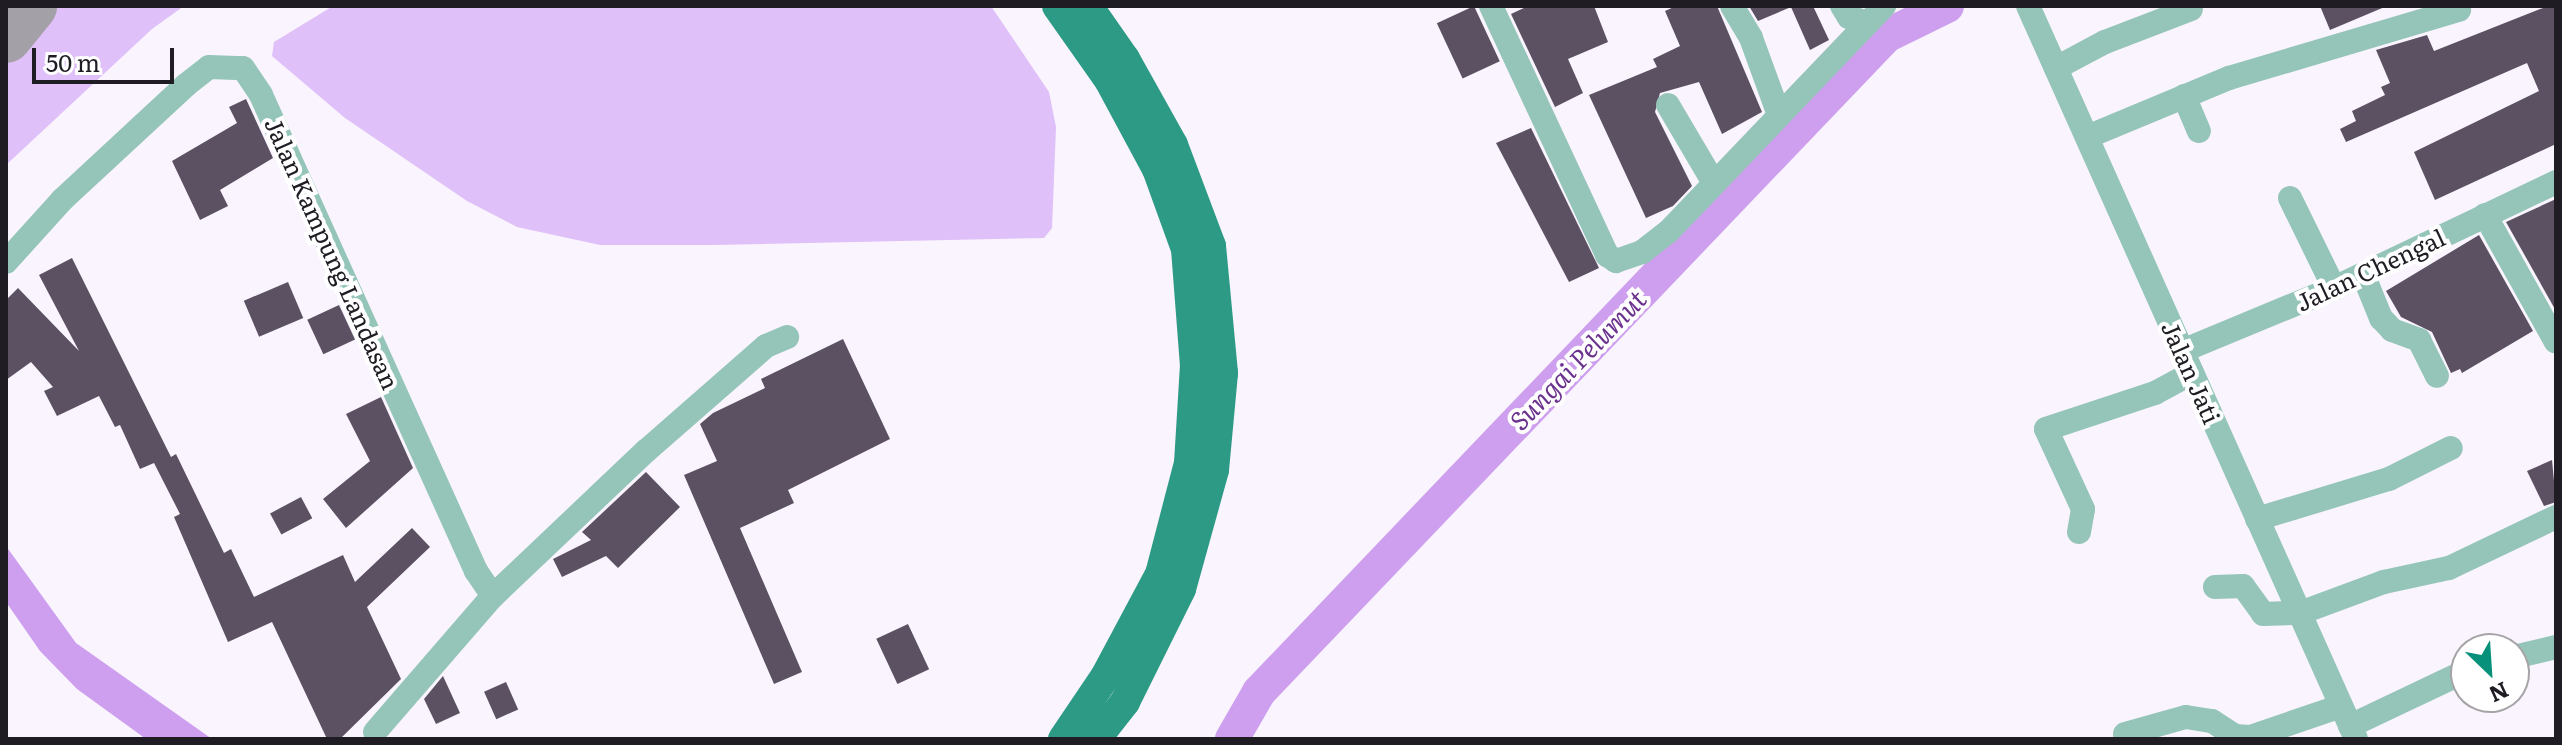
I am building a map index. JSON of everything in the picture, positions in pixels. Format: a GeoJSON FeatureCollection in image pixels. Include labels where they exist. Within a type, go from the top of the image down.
{"type":"FeatureCollection","features":[{"type":"Feature","properties":{"kind":"main road"},"geometry":{"type":"LineString","coordinates":[[1057,6],[1109,80],[1157,169],[1186,249],[1195,365],[1189,463],[1160,574],[1105,677],[1063,739]]}},
{"type":"Feature","properties":{"kind":"main road"},"geometry":{"type":"LineString","coordinates":[[1088,6],[1125,59],[1173,145],[1211,246],[1223,373],[1214,470],[1181,589],[1125,702],[1096,739]]}},
{"type":"Feature","properties":{"kind":"street"},"geometry":{"type":"LineString","coordinates":[[1491,6],[1612,259],[1642,252],[1714,183],[1876,15]]}},
{"type":"Feature","properties":{"kind":"street"},"geometry":{"type":"LineString","coordinates":[[1732,6],[1751,38],[1779,115]]}},
{"type":"Feature","properties":{"kind":"street"},"geometry":{"type":"LineString","coordinates":[[1842,6],[1849,17],[1876,15]]}},
{"type":"Feature","properties":{"kind":"street","name":"Jalan Jati"},"geometry":{"type":"LineString","coordinates":[[2028,6],[2349,724]]}},
{"type":"Feature","properties":{"kind":"street"},"geometry":{"type":"LineString","coordinates":[[2056,68],[2105,42],[2191,9]]}},
{"type":"Feature","properties":{"kind":"street"},"geometry":{"type":"LineString","coordinates":[[2087,137],[2184,96],[2367,34],[2459,10]]}},
{"type":"Feature","properties":{"kind":"street","name":"Jalan Kampung Landasan"},"geometry":{"type":"LineString","coordinates":[[6,262],[62,200],[186,85],[209,67],[237,64],[243,68],[261,95],[476,571],[493,596]]}},
{"type":"Feature","properties":{"kind":"street"},"geometry":{"type":"LineString","coordinates":[[2184,96],[2199,131]]}},
{"type":"Feature","properties":{"kind":"street"},"geometry":{"type":"LineString","coordinates":[[1668,105],[1714,183]]}},
{"type":"Feature","properties":{"kind":"street","name":"Jalan Chengal"},"geometry":{"type":"LineString","coordinates":[[2079,532],[2083,509],[2046,429],[2155,393],[2187,362],[2556,182]]}},
{"type":"Feature","properties":{"kind":"street"},"geometry":{"type":"LineString","coordinates":[[2290,198],[2334,288]]}},
{"type":"Feature","properties":{"kind":"street"},"geometry":{"type":"LineString","coordinates":[[2485,215],[2556,342]]}},
{"type":"Feature","properties":{"kind":"street"},"geometry":{"type":"LineString","coordinates":[[2363,274],[2381,318],[2392,330],[2419,340],[2437,376]]}},
{"type":"Feature","properties":{"kind":"street"},"geometry":{"type":"LineString","coordinates":[[375,732],[493,596],[658,441],[766,346],[787,337]]}},
{"type":"Feature","properties":{"kind":"street"},"geometry":{"type":"LineString","coordinates":[[2257,519],[2389,479],[2451,448]]}},
{"type":"Feature","properties":{"kind":"street"},"geometry":{"type":"LineString","coordinates":[[2215,587],[2243,586],[2263,614],[2300,613],[2384,582],[2449,568],[2556,517]]}},
{"type":"Feature","properties":{"kind":"street"},"geometry":{"type":"LineString","coordinates":[[2530,653],[2556,647]]}},
{"type":"Feature","properties":{"kind":"street"},"geometry":{"type":"LineString","coordinates":[[2125,734],[2186,717],[2212,721],[2235,736],[2250,737],[2349,724],[2450,678]]}},
{"type":"Feature","properties":{"kind":"shaded area"},"geometry":{"type":"Polygon","coordinates":[[[57,6],[184,6],[152,29],[6,165],[6,63],[57,6]]]}},
{"type":"Feature","properties":{"kind":"shaded area"},"geometry":{"type":"Polygon","coordinates":[[[333,6],[991,6],[1049,92],[1056,127],[1052,228],[1044,238],[600,245],[517,227],[467,201],[345,118],[272,56],[274,42],[333,6]]]}},
{"type":"Feature","properties":{"kind":"shaded area"},"geometry":{"type":"Polygon","coordinates":[[[6,546],[76,643],[212,739],[146,739],[77,689],[40,651],[6,602],[6,546]]]}},
{"type":"Feature","properties":{"kind":"building"},"geometry":{"type":"Polygon","coordinates":[[[1474,6],[1500,61],[1463,79],[1437,23],[1474,6]]]}},
{"type":"Feature","properties":{"kind":"building"},"geometry":{"type":"Polygon","coordinates":[[[1528,6],[1594,6],[1608,42],[1568,59],[1583,93],[1555,107],[1511,14],[1528,6]]]}},
{"type":"Feature","properties":{"kind":"building"},"geometry":{"type":"Polygon","coordinates":[[[1676,6],[1717,6],[1762,112],[1722,134],[1699,82],[1660,93],[1655,112],[1692,186],[1673,206],[1646,218],[1589,95],[1657,67],[1653,59],[1680,46],[1665,11],[1676,6]]]}},
{"type":"Feature","properties":{"kind":"building"},"geometry":{"type":"Polygon","coordinates":[[[1749,6],[1813,6],[1829,40],[1810,50],[1791,7],[1758,21],[1749,6]]]}},
{"type":"Feature","properties":{"kind":"building"},"geometry":{"type":"Polygon","coordinates":[[[2320,6],[2387,6],[2330,30],[2320,6]]]}},
{"type":"Feature","properties":{"kind":"building"},"geometry":{"type":"Polygon","coordinates":[[[2548,6],[2556,6],[2556,144],[2435,200],[2414,152],[2539,91],[2527,63],[2346,142],[2340,129],[2356,121],[2352,111],[2385,95],[2381,87],[2390,83],[2376,50],[2427,35],[2434,51],[2548,6]]]}},
{"type":"Feature","properties":{"kind":"building"},"geometry":{"type":"Polygon","coordinates":[[[246,99],[273,158],[220,190],[228,206],[200,220],[172,161],[237,123],[229,107],[246,99]]]}},
{"type":"Feature","properties":{"kind":"building"},"geometry":{"type":"Polygon","coordinates":[[[1531,128],[1599,268],[1569,282],[1496,143],[1531,128]]]}},
{"type":"Feature","properties":{"kind":"building"},"geometry":{"type":"Polygon","coordinates":[[[2556,199],[2556,311],[2506,222],[2556,199]]]}},
{"type":"Feature","properties":{"kind":"building"},"geometry":{"type":"Polygon","coordinates":[[[2479,235],[2533,331],[2462,373],[2460,369],[2451,373],[2432,332],[2401,317],[2386,291],[2479,235]]]}},
{"type":"Feature","properties":{"kind":"building"},"geometry":{"type":"Polygon","coordinates":[[[72,258],[171,457],[176,454],[224,553],[231,549],[254,597],[343,555],[355,582],[412,528],[430,547],[367,607],[401,679],[340,739],[327,739],[272,622],[228,642],[174,517],[180,514],[154,463],[140,469],[120,425],[115,427],[99,396],[57,416],[44,391],[53,387],[31,362],[6,380],[6,300],[18,288],[79,351],[39,275],[72,258]]]}},
{"type":"Feature","properties":{"kind":"building"},"geometry":{"type":"Polygon","coordinates":[[[288,282],[303,318],[259,337],[244,301],[288,282]]]}},
{"type":"Feature","properties":{"kind":"building"},"geometry":{"type":"Polygon","coordinates":[[[339,305],[355,339],[323,354],[307,320],[339,305]]]}},
{"type":"Feature","properties":{"kind":"building"},"geometry":{"type":"Polygon","coordinates":[[[843,339],[890,439],[788,490],[794,503],[740,528],[802,672],[774,684],[684,475],[717,461],[700,424],[713,413],[765,388],[761,379],[843,339]]]}},
{"type":"Feature","properties":{"kind":"building"},"geometry":{"type":"Polygon","coordinates":[[[381,397],[413,468],[346,528],[323,499],[370,461],[346,414],[381,397]]]}},
{"type":"Feature","properties":{"kind":"building"},"geometry":{"type":"Polygon","coordinates":[[[2552,460],[2556,502],[2544,506],[2527,471],[2552,460]]]}},
{"type":"Feature","properties":{"kind":"building"},"geometry":{"type":"Polygon","coordinates":[[[646,472],[680,507],[618,568],[606,556],[562,577],[553,559],[591,540],[582,532],[646,472]]]}},
{"type":"Feature","properties":{"kind":"building"},"geometry":{"type":"Polygon","coordinates":[[[301,497],[312,518],[281,535],[270,513],[301,497]]]}},
{"type":"Feature","properties":{"kind":"building"},"geometry":{"type":"Polygon","coordinates":[[[908,624],[929,669],[897,684],[876,639],[908,624]]]}},
{"type":"Feature","properties":{"kind":"building"},"geometry":{"type":"Polygon","coordinates":[[[443,676],[460,713],[436,724],[424,699],[443,676]]]}},
{"type":"Feature","properties":{"kind":"building"},"geometry":{"type":"Polygon","coordinates":[[[506,682],[518,709],[496,719],[484,692],[506,682]]]}},
{"type":"Feature","properties":{"kind":"waterway","name":"Sungai Pelumut"},"geometry":{"type":"LineString","coordinates":[[1232,739],[1259,692],[1886,36],[1947,6]]}},
{"type":"Feature","properties":{"kind":"taxiway"},"geometry":{"type":"LineString","coordinates":[[6,37],[31,6]]}}]}
